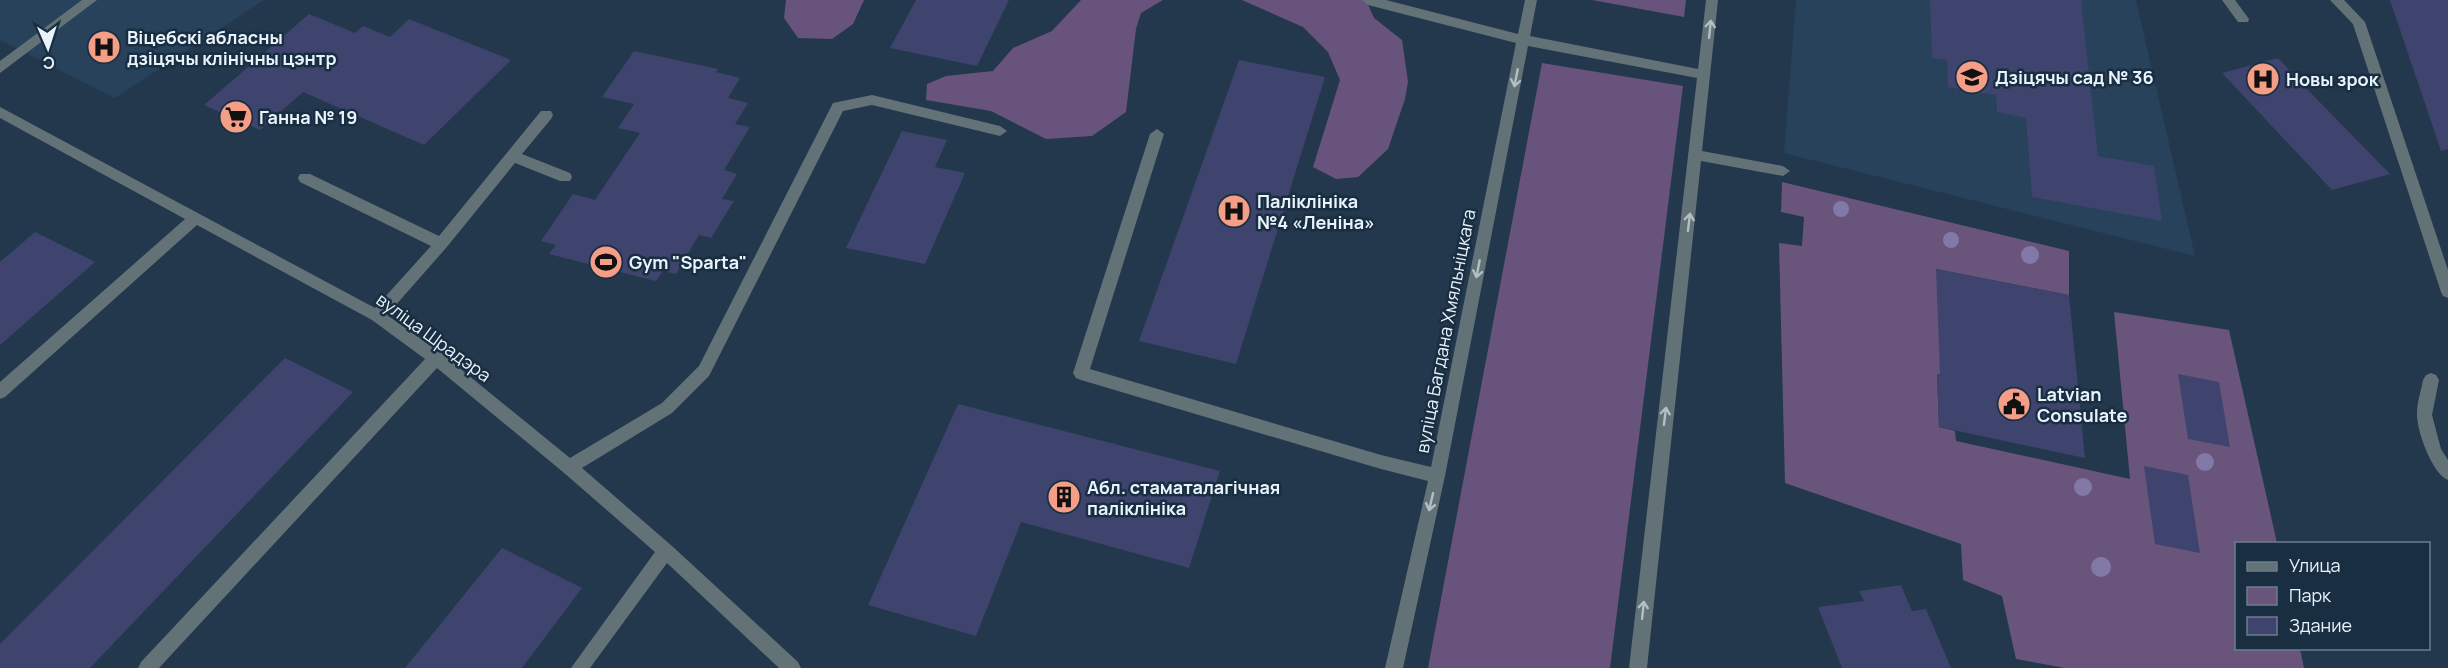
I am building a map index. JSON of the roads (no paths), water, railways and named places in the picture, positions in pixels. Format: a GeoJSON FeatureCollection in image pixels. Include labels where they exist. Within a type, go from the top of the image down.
{"type":"FeatureCollection","features":[{"type":"Feature","properties":{"kind":"street"},"geometry":{"type":"LineString","coordinates":[[0,68],[91,0]]}},
{"type":"Feature","properties":{"kind":"street"},"geometry":{"type":"LineString","coordinates":[[1368,0],[1523,40],[1611,55],[1705,75]]}},
{"type":"Feature","properties":{"kind":"street","name":"вуліца Багдана Хмяльніцкага"},"geometry":{"type":"LineString","coordinates":[[1394,668],[1437,476],[1531,0]]}},
{"type":"Feature","properties":{"kind":"street"},"geometry":{"type":"LineString","coordinates":[[1638,668],[1697,154],[1712,0]]}},
{"type":"Feature","properties":{"kind":"street"},"geometry":{"type":"LineString","coordinates":[[2228,0],[2243,19]]}},
{"type":"Feature","properties":{"kind":"street"},"geometry":{"type":"LineString","coordinates":[[2336,0],[2359,22],[2448,292]]}},
{"type":"Feature","properties":{"kind":"street"},"geometry":{"type":"LineString","coordinates":[[569,467],[667,408],[704,371],[838,107],[872,100],[1000,130]]}},
{"type":"Feature","properties":{"kind":"street","name":"вуліца Шрадэра"},"geometry":{"type":"LineString","coordinates":[[0,112],[377,316],[436,358],[569,467],[666,551],[792,668]]}},
{"type":"Feature","properties":{"kind":"street"},"geometry":{"type":"LineString","coordinates":[[377,316],[441,244],[546,115]]}},
{"type":"Feature","properties":{"kind":"street"},"geometry":{"type":"LineString","coordinates":[[1157,134],[1081,374],[1437,476]]}},
{"type":"Feature","properties":{"kind":"street"},"geometry":{"type":"LineString","coordinates":[[1697,154],[1783,171]]}},
{"type":"Feature","properties":{"kind":"street"},"geometry":{"type":"LineString","coordinates":[[512,156],[566,177]]}},
{"type":"Feature","properties":{"kind":"street"},"geometry":{"type":"LineString","coordinates":[[305,178],[441,244]]}},
{"type":"Feature","properties":{"kind":"street"},"geometry":{"type":"LineString","coordinates":[[0,392],[195,218]]}},
{"type":"Feature","properties":{"kind":"street"},"geometry":{"type":"LineString","coordinates":[[147,668],[436,358]]}},
{"type":"Feature","properties":{"kind":"street"},"geometry":{"type":"LineString","coordinates":[[2431,381],[2424,415],[2434,452],[2448,473]]}},
{"type":"Feature","properties":{"kind":"street"},"geometry":{"type":"LineString","coordinates":[[580,668],[666,551]]}},
{"type":"Feature","properties":{"kind":"place","name":"Віцебскі абласны дзіцячы клінічны цэнтр"},"geometry":{"type":"Point","coordinates":[104,47]}},
{"type":"Feature","properties":{"kind":"place","name":"Дзіцячы сад № 36"},"geometry":{"type":"Point","coordinates":[1972,77]}},
{"type":"Feature","properties":{"kind":"place","name":"Новы зрок"},"geometry":{"type":"Point","coordinates":[2263,79]}},
{"type":"Feature","properties":{"kind":"place","name":"Ганна № 19"},"geometry":{"type":"Point","coordinates":[236,117]}},
{"type":"Feature","properties":{"kind":"place","name":"Паліклініка №4 «Леніна»"},"geometry":{"type":"Point","coordinates":[1234,211]}},
{"type":"Feature","properties":{"kind":"place","name":"Gym \"Sparta\""},"geometry":{"type":"Point","coordinates":[606,262]}},
{"type":"Feature","properties":{"kind":"place","name":"Latvian Consulate"},"geometry":{"type":"Point","coordinates":[2014,404]}},
{"type":"Feature","properties":{"kind":"place","name":"Абл. стаматалагічная паліклініка"},"geometry":{"type":"Point","coordinates":[1064,497]}}]}
